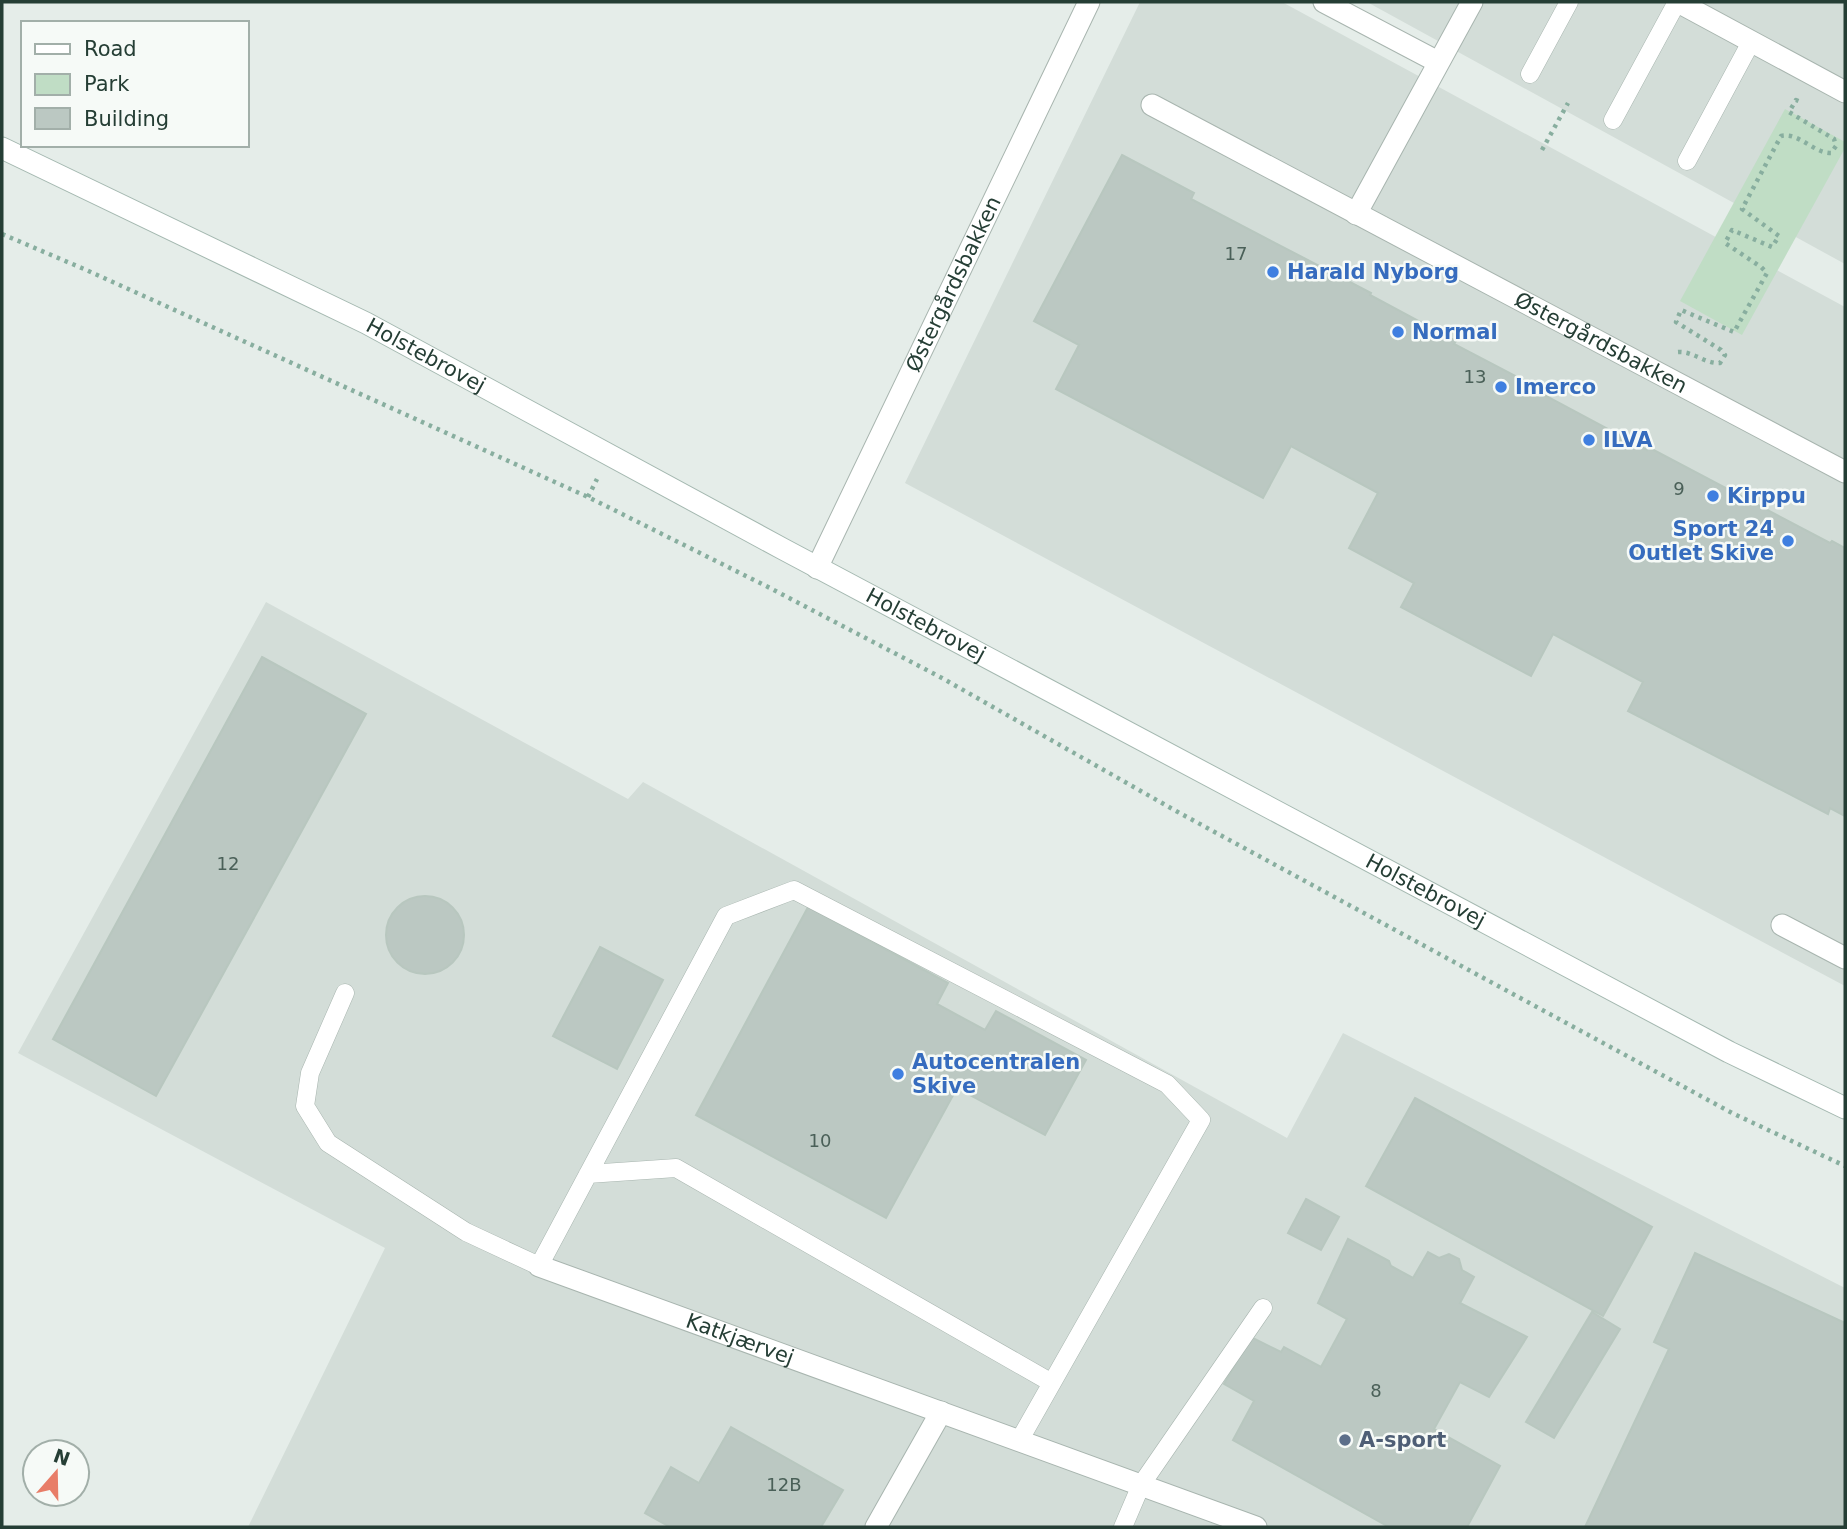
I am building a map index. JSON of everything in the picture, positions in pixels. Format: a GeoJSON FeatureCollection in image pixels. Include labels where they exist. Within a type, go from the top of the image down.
{"type":"FeatureCollection","features":[{"type":"Feature","properties":{"kind":"street","name":"Østergårdsbakken"},"geometry":{"type":"LineString","coordinates":[[817,568],[1089,2]]}},
{"type":"Feature","properties":{"kind":"street"},"geometry":{"type":"LineString","coordinates":[[1324,2],[1438,62]]}},
{"type":"Feature","properties":{"kind":"street"},"geometry":{"type":"LineString","coordinates":[[1356,214],[1472,2]]}},
{"type":"Feature","properties":{"kind":"street"},"geometry":{"type":"LineString","coordinates":[[1678,2],[1845,92]]}},
{"type":"Feature","properties":{"kind":"street","name":"Østergårdsbakken"},"geometry":{"type":"LineString","coordinates":[[1152,105],[1845,472]]}},
{"type":"Feature","properties":{"kind":"street","name":"Holstebrovej"},"geometry":{"type":"LineString","coordinates":[[2,148],[366,323],[817,568],[1728,1052],[1845,1108]]}},
{"type":"Feature","properties":{"kind":"street"},"geometry":{"type":"LineString","coordinates":[[1782,925],[1845,958]]}},
{"type":"Feature","properties":{"kind":"street","name":"Katkjærvej"},"geometry":{"type":"LineString","coordinates":[[539,1266],[1256,1527]]}},
{"type":"Feature","properties":{"kind":"street"},"geometry":{"type":"LineString","coordinates":[[876,1527],[941,1412]]}},
{"type":"Feature","properties":{"kind":"lane"},"geometry":{"type":"LineString","coordinates":[[1530,74],[1569,2]]}},
{"type":"Feature","properties":{"kind":"lane"},"geometry":{"type":"LineString","coordinates":[[1614,120],[1678,2]]}},
{"type":"Feature","properties":{"kind":"lane"},"geometry":{"type":"LineString","coordinates":[[1687,161],[1751,42]]}},
{"type":"Feature","properties":{"kind":"lane"},"geometry":{"type":"LineString","coordinates":[[345,993],[310,1073],[305,1106],[328,1143],[455,1225],[539,1266],[726,916],[794,890],[1167,1084],[1201,1120],[1019,1441]]}},
{"type":"Feature","properties":{"kind":"lane"},"geometry":{"type":"LineString","coordinates":[[588,1174],[676,1168],[1052,1383]]}},
{"type":"Feature","properties":{"kind":"lane"},"geometry":{"type":"LineString","coordinates":[[1123,1527],[1141,1485],[1263,1308]]}},
{"type":"Feature","properties":{"kind":"path"},"geometry":{"type":"LineString","coordinates":[[1674,358],[1679,351],[1685,351],[1714,364],[1720,363],[1725,355],[1721,350],[1676,322],[1681,310],[1734,332],[1767,274],[1725,243],[1732,230],[1772,247],[1779,236],[1742,209],[1781,136],[1788,134],[1822,153],[1831,153],[1836,146],[1834,139],[1789,112],[1796,100],[1807,105]]}},
{"type":"Feature","properties":{"kind":"path"},"geometry":{"type":"LineString","coordinates":[[1542,150],[1568,103]]}},
{"type":"Feature","properties":{"kind":"path"},"geometry":{"type":"LineString","coordinates":[[2,234],[588,497],[733,570],[942,678],[1176,811],[1732,1113],[1845,1166]]}},
{"type":"Feature","properties":{"kind":"shaded area"},"geometry":{"type":"Polygon","coordinates":[[[1140,2],[1282,2],[1845,307],[1845,986],[905,483],[1140,2]]]}},
{"type":"Feature","properties":{"kind":"shaded area"},"geometry":{"type":"Polygon","coordinates":[[[1367,2],[1845,2],[1845,264],[1367,2]]]}},
{"type":"Feature","properties":{"kind":"shaded area"},"geometry":{"type":"Polygon","coordinates":[[[266,602],[628,799],[643,782],[1287,1138],[1343,1033],[1845,1288],[1845,1527],[248,1527],[385,1248],[18,1053],[266,602]]]}},
{"type":"Feature","properties":{"kind":"green space"},"geometry":{"type":"Polygon","coordinates":[[[1785,109],[1845,142],[1845,148],[1742,335],[1680,301],[1785,109]]]}},
{"type":"Feature","properties":{"kind":"building"},"geometry":{"type":"Polygon","coordinates":[[[1122,155],[1194,193],[1191,199],[1371,293],[1370,295],[1456,341],[1454,344],[1523,380],[1522,383],[1647,450],[1648,447],[1830,543],[1832,541],[1845,548],[1845,816],[1830,808],[1828,814],[1628,711],[1643,682],[1553,634],[1531,676],[1401,607],[1414,583],[1349,548],[1378,493],[1291,446],[1263,498],[1056,389],[1079,345],[1034,321],[1122,155]]]}},
{"type":"Feature","properties":{"kind":"building"},"geometry":{"type":"Polygon","coordinates":[[[262,657],[366,714],[156,1096],[53,1039],[262,657]]]}},
{"type":"Feature","properties":{"kind":"building"},"geometry":{"type":"Polygon","coordinates":[[[425,896],[440,899],[453,907],[461,920],[464,935],[461,950],[453,963],[440,971],[425,974],[410,971],[397,963],[389,950],[386,935],[389,920],[397,907],[410,899],[425,896]]]}},
{"type":"Feature","properties":{"kind":"building","name":"Autocentralen Skive"},"geometry":{"type":"Polygon","coordinates":[[[808,907],[948,983],[937,1004],[985,1030],[996,1011],[1086,1060],[1045,1135],[957,1088],[886,1218],[696,1115],[808,907]]]}},
{"type":"Feature","properties":{"kind":"building"},"geometry":{"type":"Polygon","coordinates":[[[600,947],[663,980],[617,1069],[553,1036],[600,947]]]}},
{"type":"Feature","properties":{"kind":"building"},"geometry":{"type":"Polygon","coordinates":[[[1415,1098],[1652,1227],[1603,1316],[1366,1186],[1415,1098]]]}},
{"type":"Feature","properties":{"kind":"building"},"geometry":{"type":"Polygon","coordinates":[[[1306,1199],[1339,1217],[1321,1250],[1288,1233],[1306,1199]]]}},
{"type":"Feature","properties":{"kind":"building"},"geometry":{"type":"Polygon","coordinates":[[[1348,1239],[1389,1261],[1391,1266],[1413,1278],[1428,1252],[1439,1258],[1449,1254],[1459,1259],[1462,1270],[1474,1277],[1460,1303],[1527,1337],[1489,1397],[1460,1382],[1434,1429],[1500,1466],[1467,1527],[1389,1527],[1233,1440],[1254,1401],[1224,1384],[1251,1337],[1281,1352],[1284,1347],[1321,1367],[1347,1319],[1318,1303],[1348,1239]]]}},
{"type":"Feature","properties":{"kind":"building"},"geometry":{"type":"Polygon","coordinates":[[[1695,1253],[1845,1323],[1845,1527],[1585,1527],[1669,1349],[1654,1342],[1695,1253]]]}},
{"type":"Feature","properties":{"kind":"building"},"geometry":{"type":"Polygon","coordinates":[[[1592,1312],[1620,1329],[1554,1438],[1526,1422],[1592,1312]]]}},
{"type":"Feature","properties":{"kind":"building"},"geometry":{"type":"Polygon","coordinates":[[[731,1427],[843,1490],[821,1527],[670,1527],[645,1513],[671,1467],[699,1483],[731,1427]]]}},
{"type":"Feature","properties":{"kind":"place","name":"Harald Nyborg"},"geometry":{"type":"Point","coordinates":[1273,272]}},
{"type":"Feature","properties":{"kind":"place","name":"Normal"},"geometry":{"type":"Point","coordinates":[1398,332]}},
{"type":"Feature","properties":{"kind":"place","name":"Imerco"},"geometry":{"type":"Point","coordinates":[1501,387]}},
{"type":"Feature","properties":{"kind":"place","name":"ILVA"},"geometry":{"type":"Point","coordinates":[1589,440]}},
{"type":"Feature","properties":{"kind":"place","name":"Kirppu"},"geometry":{"type":"Point","coordinates":[1713,496]}},
{"type":"Feature","properties":{"kind":"place","name":"Sport 24 Outlet Skive"},"geometry":{"type":"Point","coordinates":[1788,541]}},
{"type":"Feature","properties":{"kind":"place","name":"Autocentralen Skive"},"geometry":{"type":"Point","coordinates":[898,1074]}},
{"type":"Feature","properties":{"kind":"place","name":"A-sport"},"geometry":{"type":"Point","coordinates":[1345,1440]}}]}
